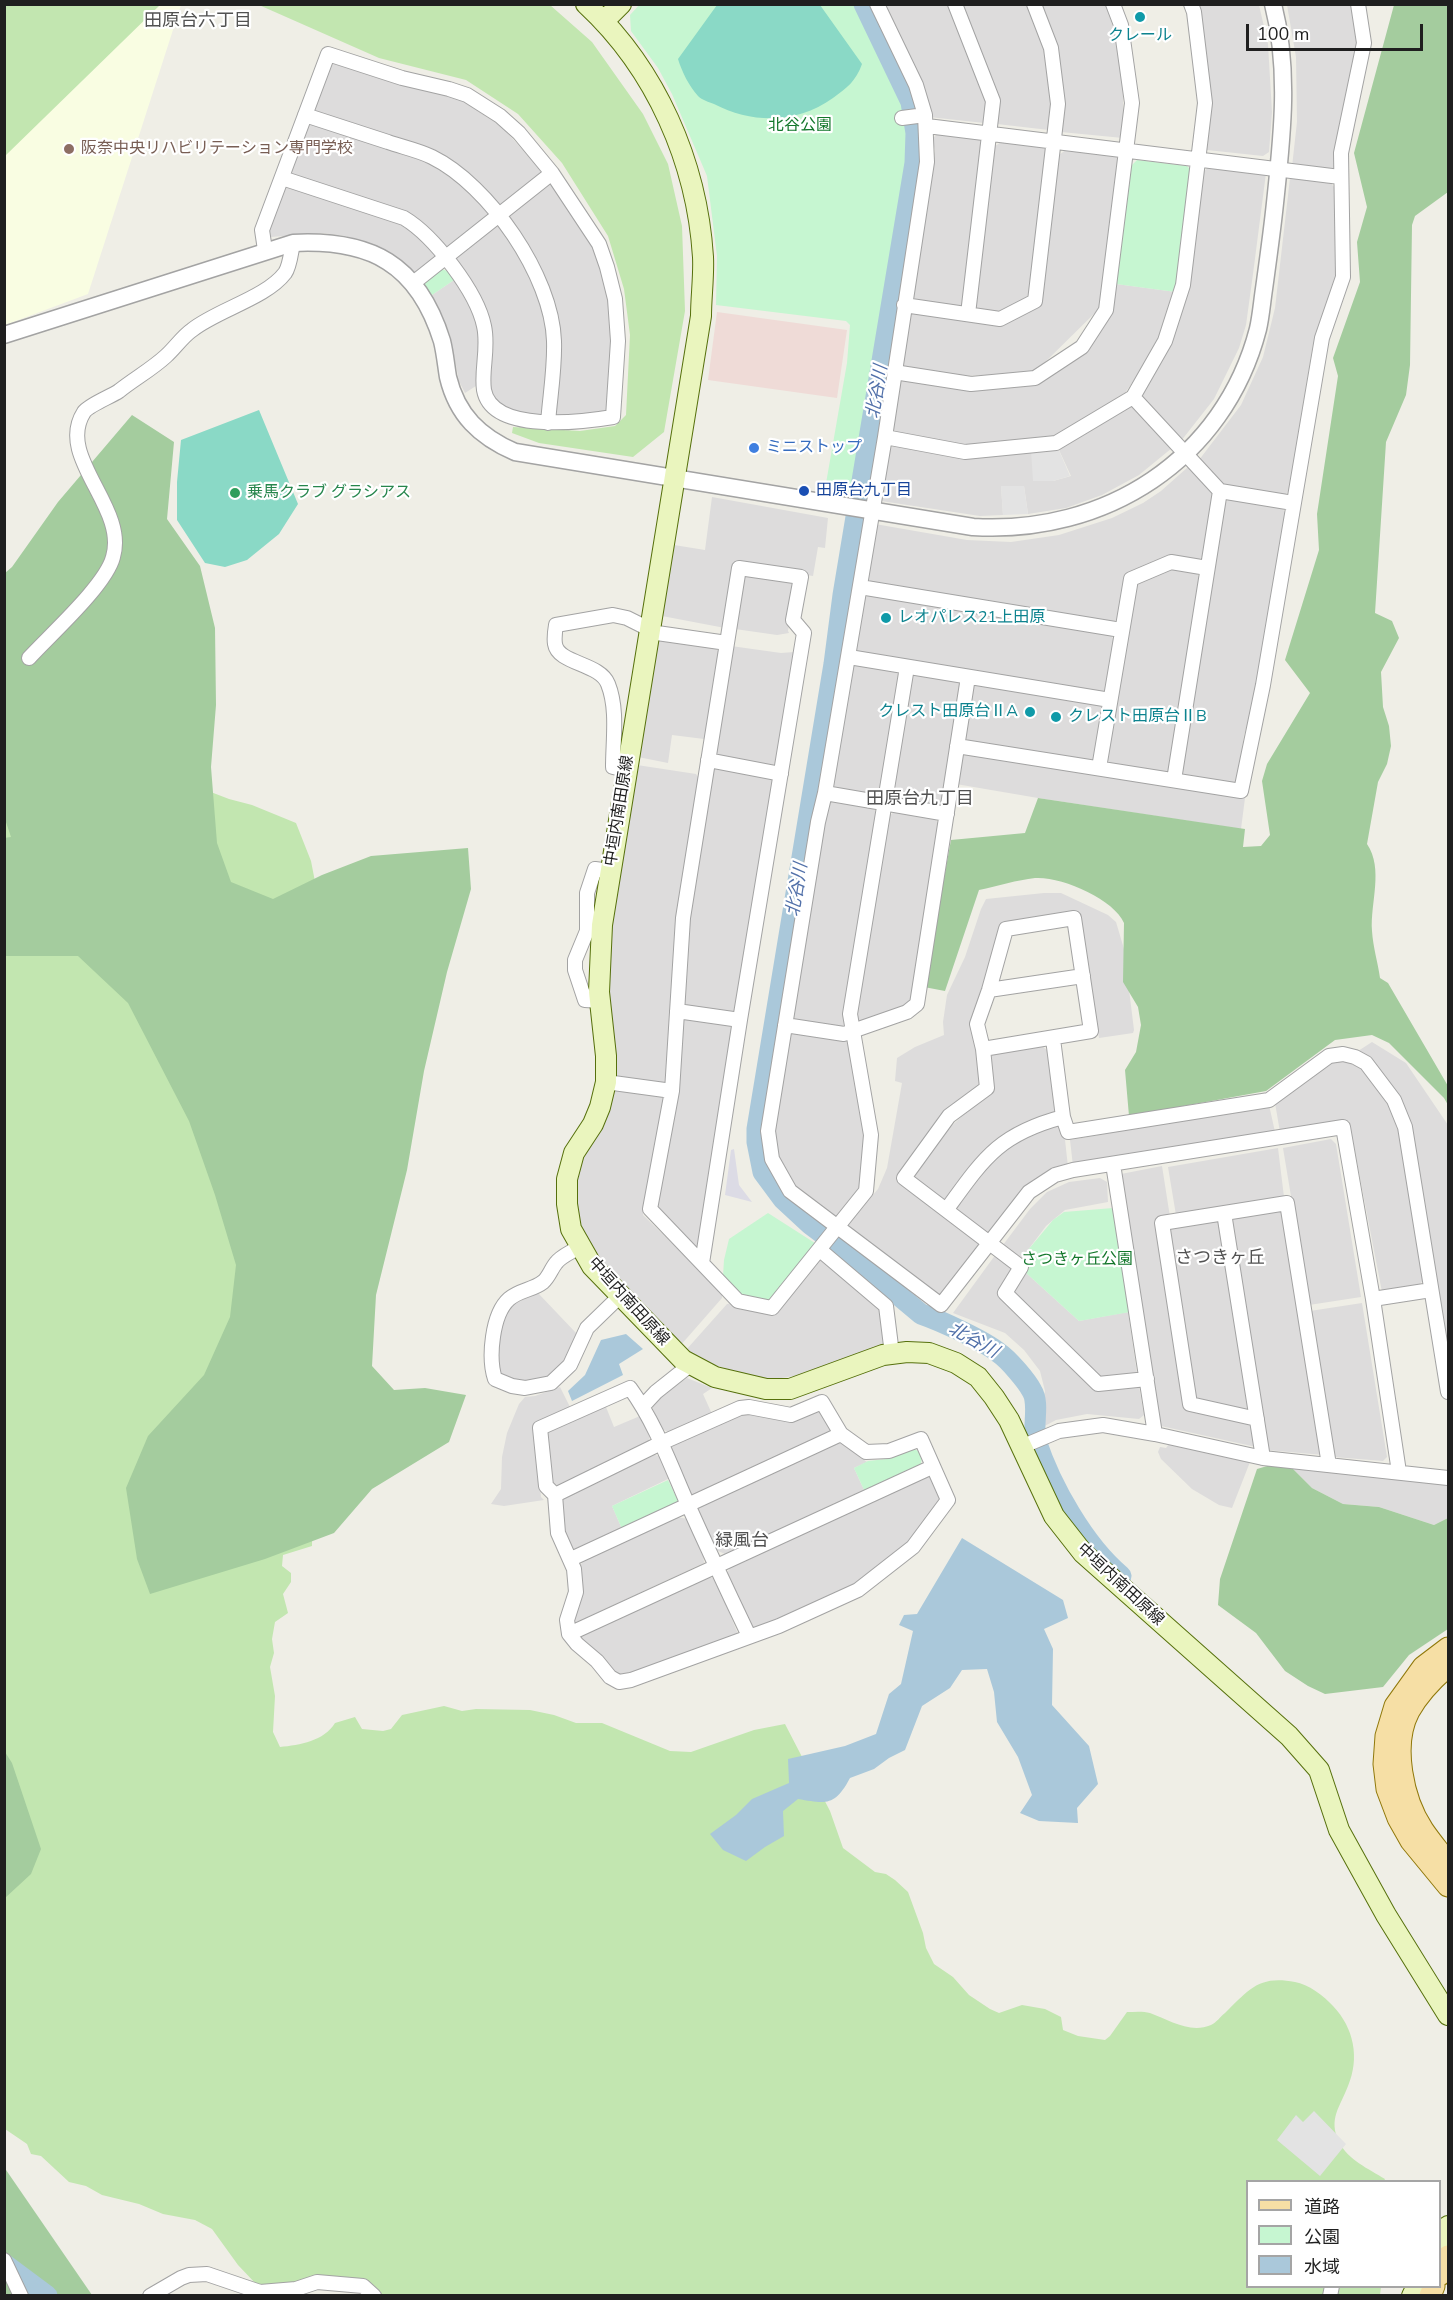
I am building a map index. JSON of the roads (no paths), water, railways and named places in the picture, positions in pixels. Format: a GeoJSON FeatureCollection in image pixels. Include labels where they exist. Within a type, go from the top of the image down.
{"type":"FeatureCollection","features":[{"type":"Feature","properties":{"kind":"main road","name":"中垣内南田原線"},"geometry":{"type":"LineString","coordinates":[[586,4],[604,21],[637,64],[664,108],[682,151],[694,195],[703,257],[701,316],[636,707],[600,948],[600,1001],[606,1056],[606,1082],[600,1107],[593,1124],[574,1153],[567,1179],[567,1204],[571,1229],[579,1247],[592,1266],[665,1344],[690,1365],[715,1377],[766,1389],[790,1389],[813,1382],[859,1362],[907,1352],[929,1353],[956,1363],[978,1377],[1009,1420],[1054,1516],[1083,1553],[1289,1736],[1319,1770],[1339,1830],[1386,1915],[1449,2015]]}},
{"type":"Feature","properties":{"kind":"main road"},"geometry":{"type":"LineString","coordinates":[[604,21],[621,4]]}},
{"type":"Feature","properties":{"kind":"main road"},"geometry":{"type":"LineString","coordinates":[[1449,1648],[1423,1666],[1395,1706],[1386,1736],[1384,1764],[1387,1789],[1398,1818],[1411,1841],[1449,1886]]}},
{"type":"Feature","properties":{"kind":"main road"},"geometry":{"type":"LineString","coordinates":[[1449,1666],[1436,1677],[1409,1712],[1402,1738],[1400,1764],[1403,1785],[1412,1811],[1423,1830],[1449,1863]]}},
{"type":"Feature","properties":{"kind":"main road"},"geometry":{"type":"LineString","coordinates":[[1441,2242],[1449,2226]]}},
{"type":"Feature","properties":{"kind":"main road"},"geometry":{"type":"LineString","coordinates":[[1441,2273],[1449,2256]]}},
{"type":"Feature","properties":{"kind":"main road"},"geometry":{"type":"LineString","coordinates":[[1445,2295],[1449,2288]]}},
{"type":"Feature","properties":{"kind":"street"},"geometry":{"type":"LineString","coordinates":[[877,4],[916,85],[924,119],[927,162],[885,437],[870,510],[849,657],[816,833],[768,1131],[772,1159],[790,1191],[941,1305],[1029,1192],[1055,1175],[1074,1170],[1343,1127],[1373,1299],[1399,1472]]}},
{"type":"Feature","properties":{"kind":"street"},"geometry":{"type":"LineString","coordinates":[[955,4],[993,101],[991,134],[968,315]]}},
{"type":"Feature","properties":{"kind":"street"},"geometry":{"type":"LineString","coordinates":[[904,305],[1000,319],[1035,300],[1058,104],[1051,48],[1034,4]]}},
{"type":"Feature","properties":{"kind":"street"},"geometry":{"type":"LineString","coordinates":[[894,372],[971,384],[1035,378],[1082,347],[1106,310],[1132,103],[1121,25],[1113,4]]}},
{"type":"Feature","properties":{"kind":"street"},"geometry":{"type":"LineString","coordinates":[[885,437],[965,452],[1056,443],[1133,397],[1165,341],[1183,285],[1205,103],[1194,12],[1191,4]]}},
{"type":"Feature","properties":{"kind":"street"},"geometry":{"type":"LineString","coordinates":[[4,334],[264,250],[293,243],[319,242],[351,245],[377,255],[395,266],[412,284],[436,324],[456,400],[471,424],[492,442],[515,452],[984,528],[1029,526],[1054,522],[1101,508],[1131,494],[1184,455],[1225,406],[1245,366],[1258,328],[1283,137],[1284,86],[1273,4]]}},
{"type":"Feature","properties":{"kind":"street"},"geometry":{"type":"LineString","coordinates":[[957,746],[1242,791],[1263,685],[1322,338],[1343,277],[1341,153],[1364,43],[1358,4]]}},
{"type":"Feature","properties":{"kind":"street"},"geometry":{"type":"LineString","coordinates":[[264,250],[262,230],[328,54],[402,78],[467,95],[500,116],[519,133],[552,173],[599,244],[615,299],[618,341],[613,417],[582,422],[523,421],[505,414],[491,404],[484,392],[486,343],[484,326],[477,304],[446,257],[417,226],[404,218],[282,178]]}},
{"type":"Feature","properties":{"kind":"street"},"geometry":{"type":"LineString","coordinates":[[305,115],[429,155],[470,182],[499,215],[536,273],[552,319],[554,341],[548,423]]}},
{"type":"Feature","properties":{"kind":"street"},"geometry":{"type":"LineString","coordinates":[[902,118],[924,119],[991,134],[1053,143],[1340,177]]}},
{"type":"Feature","properties":{"kind":"street"},"geometry":{"type":"LineString","coordinates":[[412,284],[552,173]]}},
{"type":"Feature","properties":{"kind":"street"},"geometry":{"type":"LineString","coordinates":[[29,658],[104,578],[114,557],[115,530],[107,508],[82,460],[77,438],[78,423],[86,409],[107,400],[165,357],[192,330],[273,285],[286,272],[293,243]]}},
{"type":"Feature","properties":{"kind":"street"},"geometry":{"type":"LineString","coordinates":[[1133,397],[1184,455],[1220,491],[1293,503]]}},
{"type":"Feature","properties":{"kind":"street"},"geometry":{"type":"LineString","coordinates":[[1174,780],[1220,491]]}},
{"type":"Feature","properties":{"kind":"street"},"geometry":{"type":"LineString","coordinates":[[1099,768],[1131,579],[1171,562],[1207,568]]}},
{"type":"Feature","properties":{"kind":"street"},"geometry":{"type":"LineString","coordinates":[[702,1263],[804,633],[793,620],[801,577],[739,568],[683,918],[672,1091],[650,1209],[738,1301],[772,1308],[866,1191],[871,1135],[850,1014],[907,667]]}},
{"type":"Feature","properties":{"kind":"street"},"geometry":{"type":"LineString","coordinates":[[860,587],[1121,630]]}},
{"type":"Feature","properties":{"kind":"street"},"geometry":{"type":"LineString","coordinates":[[626,770],[613,767],[614,708],[608,682],[601,673],[559,653],[555,644],[556,625],[613,615],[627,618],[649,630],[727,643]]}},
{"type":"Feature","properties":{"kind":"street"},"geometry":{"type":"LineString","coordinates":[[849,657],[1110,700]]}},
{"type":"Feature","properties":{"kind":"street"},"geometry":{"type":"LineString","coordinates":[[785,1025],[844,1034],[908,1012],[916,1004],[968,678]]}},
{"type":"Feature","properties":{"kind":"street"},"geometry":{"type":"LineString","coordinates":[[614,708],[636,707]]}},
{"type":"Feature","properties":{"kind":"street"},"geometry":{"type":"LineString","coordinates":[[708,760],[781,774]]}},
{"type":"Feature","properties":{"kind":"street"},"geometry":{"type":"LineString","coordinates":[[825,793],[946,814]]}},
{"type":"Feature","properties":{"kind":"street"},"geometry":{"type":"LineString","coordinates":[[983,1049],[1090,1031],[1074,918],[1006,929],[977,1024],[983,1049],[987,1089],[950,1116],[904,1178],[1021,1267],[1005,1293],[1098,1384],[1147,1379]]}},
{"type":"Feature","properties":{"kind":"street"},"geometry":{"type":"LineString","coordinates":[[989,990],[1083,976]]}},
{"type":"Feature","properties":{"kind":"street"},"geometry":{"type":"LineString","coordinates":[[677,1011],[740,1020]]}},
{"type":"Feature","properties":{"kind":"street"},"geometry":{"type":"LineString","coordinates":[[1053,1039],[1063,1117],[1068,1132],[1269,1100],[1329,1056],[1343,1054],[1366,1063],[1394,1100],[1402,1115],[1449,1392]]}},
{"type":"Feature","properties":{"kind":"street"},"geometry":{"type":"LineString","coordinates":[[606,1082],[672,1091]]}},
{"type":"Feature","properties":{"kind":"street"},"geometry":{"type":"LineString","coordinates":[[947,1209],[980,1164],[1001,1144],[1033,1125],[1063,1117]]}},
{"type":"Feature","properties":{"kind":"street"},"geometry":{"type":"LineString","coordinates":[[1113,1164],[1155,1434]]}},
{"type":"Feature","properties":{"kind":"street"},"geometry":{"type":"LineString","coordinates":[[1257,1419],[1190,1404],[1161,1222],[1287,1203],[1329,1465]]}},
{"type":"Feature","properties":{"kind":"street"},"geometry":{"type":"LineString","coordinates":[[1224,1213],[1263,1458]]}},
{"type":"Feature","properties":{"kind":"street"},"geometry":{"type":"LineString","coordinates":[[579,1247],[557,1261],[545,1281],[510,1298],[503,1306],[496,1320],[491,1354],[491,1368],[495,1379],[512,1386],[525,1388],[551,1383],[570,1365],[587,1328],[621,1295]]}},
{"type":"Feature","properties":{"kind":"street"},"geometry":{"type":"LineString","coordinates":[[820,1249],[886,1306],[892,1354]]}},
{"type":"Feature","properties":{"kind":"street"},"geometry":{"type":"LineString","coordinates":[[1373,1299],[1431,1290]]}},
{"type":"Feature","properties":{"kind":"street"},"geometry":{"type":"LineString","coordinates":[[643,1406],[656,1392],[690,1365]]}},
{"type":"Feature","properties":{"kind":"street"},"geometry":{"type":"LineString","coordinates":[[555,1495],[661,1443],[740,1408],[749,1407],[791,1415],[822,1402],[841,1434],[866,1452],[889,1451],[921,1439],[948,1500],[913,1547],[858,1590],[779,1626],[631,1680],[619,1682],[610,1677],[569,1634],[567,1620],[576,1592],[574,1569],[558,1533],[555,1495],[546,1486],[540,1428],[630,1388],[643,1406],[661,1443],[749,1636]]}},
{"type":"Feature","properties":{"kind":"street"},"geometry":{"type":"LineString","coordinates":[[1022,1447],[1059,1431],[1104,1425],[1263,1458],[1449,1478]]}},
{"type":"Feature","properties":{"kind":"street"},"geometry":{"type":"LineString","coordinates":[[571,1559],[841,1434]]}},
{"type":"Feature","properties":{"kind":"street"},"geometry":{"type":"LineString","coordinates":[[569,1634],[932,1467]]}},
{"type":"Feature","properties":{"kind":"street"},"geometry":{"type":"LineString","coordinates":[[4,2260],[21,2295]]}},
{"type":"Feature","properties":{"kind":"street"},"geometry":{"type":"LineString","coordinates":[[150,2295],[189,2275],[207,2274],[260,2292],[296,2289],[317,2282],[363,2286],[374,2295]]}},
{"type":"Feature","properties":{"kind":"water"},"geometry":{"type":"Polygon","coordinates":[[[626,1334],[643,1349],[619,1364],[623,1375],[572,1401],[568,1391],[585,1375],[601,1340],[626,1334]]]}},
{"type":"Feature","properties":{"kind":"water"},"geometry":{"type":"Polygon","coordinates":[[[962,1538],[1063,1600],[1068,1618],[1044,1629],[1053,1649],[1052,1705],[1089,1746],[1098,1784],[1077,1808],[1078,1823],[1039,1821],[1020,1813],[1032,1795],[1018,1757],[997,1722],[994,1692],[987,1669],[962,1670],[950,1688],[922,1706],[905,1750],[874,1769],[850,1778],[840,1794],[829,1801],[816,1802],[798,1799],[783,1811],[784,1836],[746,1861],[723,1850],[710,1834],[736,1815],[752,1799],[789,1783],[788,1759],[845,1746],[876,1734],[889,1694],[901,1684],[913,1631],[899,1625],[904,1615],[917,1614],[962,1538]]]}},
{"type":"Feature","properties":{"kind":"waterway","name":"北谷川"},"geometry":{"type":"LineString","coordinates":[[864,4],[911,102],[916,133],[915,163],[843,595],[834,664],[757,1129],[757,1142],[763,1172],[783,1199],[810,1224],[921,1314],[983,1342],[1003,1356],[1017,1370],[1034,1396],[1036,1441],[1050,1477],[1082,1532],[1107,1563],[1121,1576]]}},
{"type":"Feature","properties":{"kind":"waterway"},"geometry":{"type":"LineString","coordinates":[[4,2264],[47,2296]]}},
{"type":"Feature","properties":{"kind":"place","name":"クレール"},"geometry":{"type":"Point","coordinates":[1140,17]}},
{"type":"Feature","properties":{"kind":"place","name":"阪奈中央リハビリテーション専門学校"},"geometry":{"type":"Point","coordinates":[69,149]}},
{"type":"Feature","properties":{"kind":"place","name":"ミニストップ"},"geometry":{"type":"Point","coordinates":[754,448]}},
{"type":"Feature","properties":{"kind":"place","name":"田原台九丁目"},"geometry":{"type":"Point","coordinates":[804,491]}},
{"type":"Feature","properties":{"kind":"place","name":"乗馬クラブ グラシアス"},"geometry":{"type":"Point","coordinates":[235,493]}},
{"type":"Feature","properties":{"kind":"place","name":"レオパレス21上田原"},"geometry":{"type":"Point","coordinates":[886,618]}},
{"type":"Feature","properties":{"kind":"place","name":"クレスト田原台ⅡA"},"geometry":{"type":"Point","coordinates":[1030,712]}},
{"type":"Feature","properties":{"kind":"place","name":"クレスト田原台ⅡB"},"geometry":{"type":"Point","coordinates":[1056,717]}},
{"type":"Feature","properties":{"kind":"district","name":"田原台六丁目"},"geometry":{"type":"Point","coordinates":[198,22]}},
{"type":"Feature","properties":{"kind":"district","name":"田原台九丁目"},"geometry":{"type":"Point","coordinates":[920,800]}},
{"type":"Feature","properties":{"kind":"district","name":"さつきヶ丘"},"geometry":{"type":"Point","coordinates":[1220,1259]}},
{"type":"Feature","properties":{"kind":"district","name":"緑風台"},"geometry":{"type":"Point","coordinates":[742,1542]}},
{"type":"Feature","properties":{"kind":"park label","name":"北谷公園"},"geometry":{"type":"Point","coordinates":[800,126]}},
{"type":"Feature","properties":{"kind":"park label","name":"さつきヶ丘公園"},"geometry":{"type":"Point","coordinates":[1077,1260]}}]}
